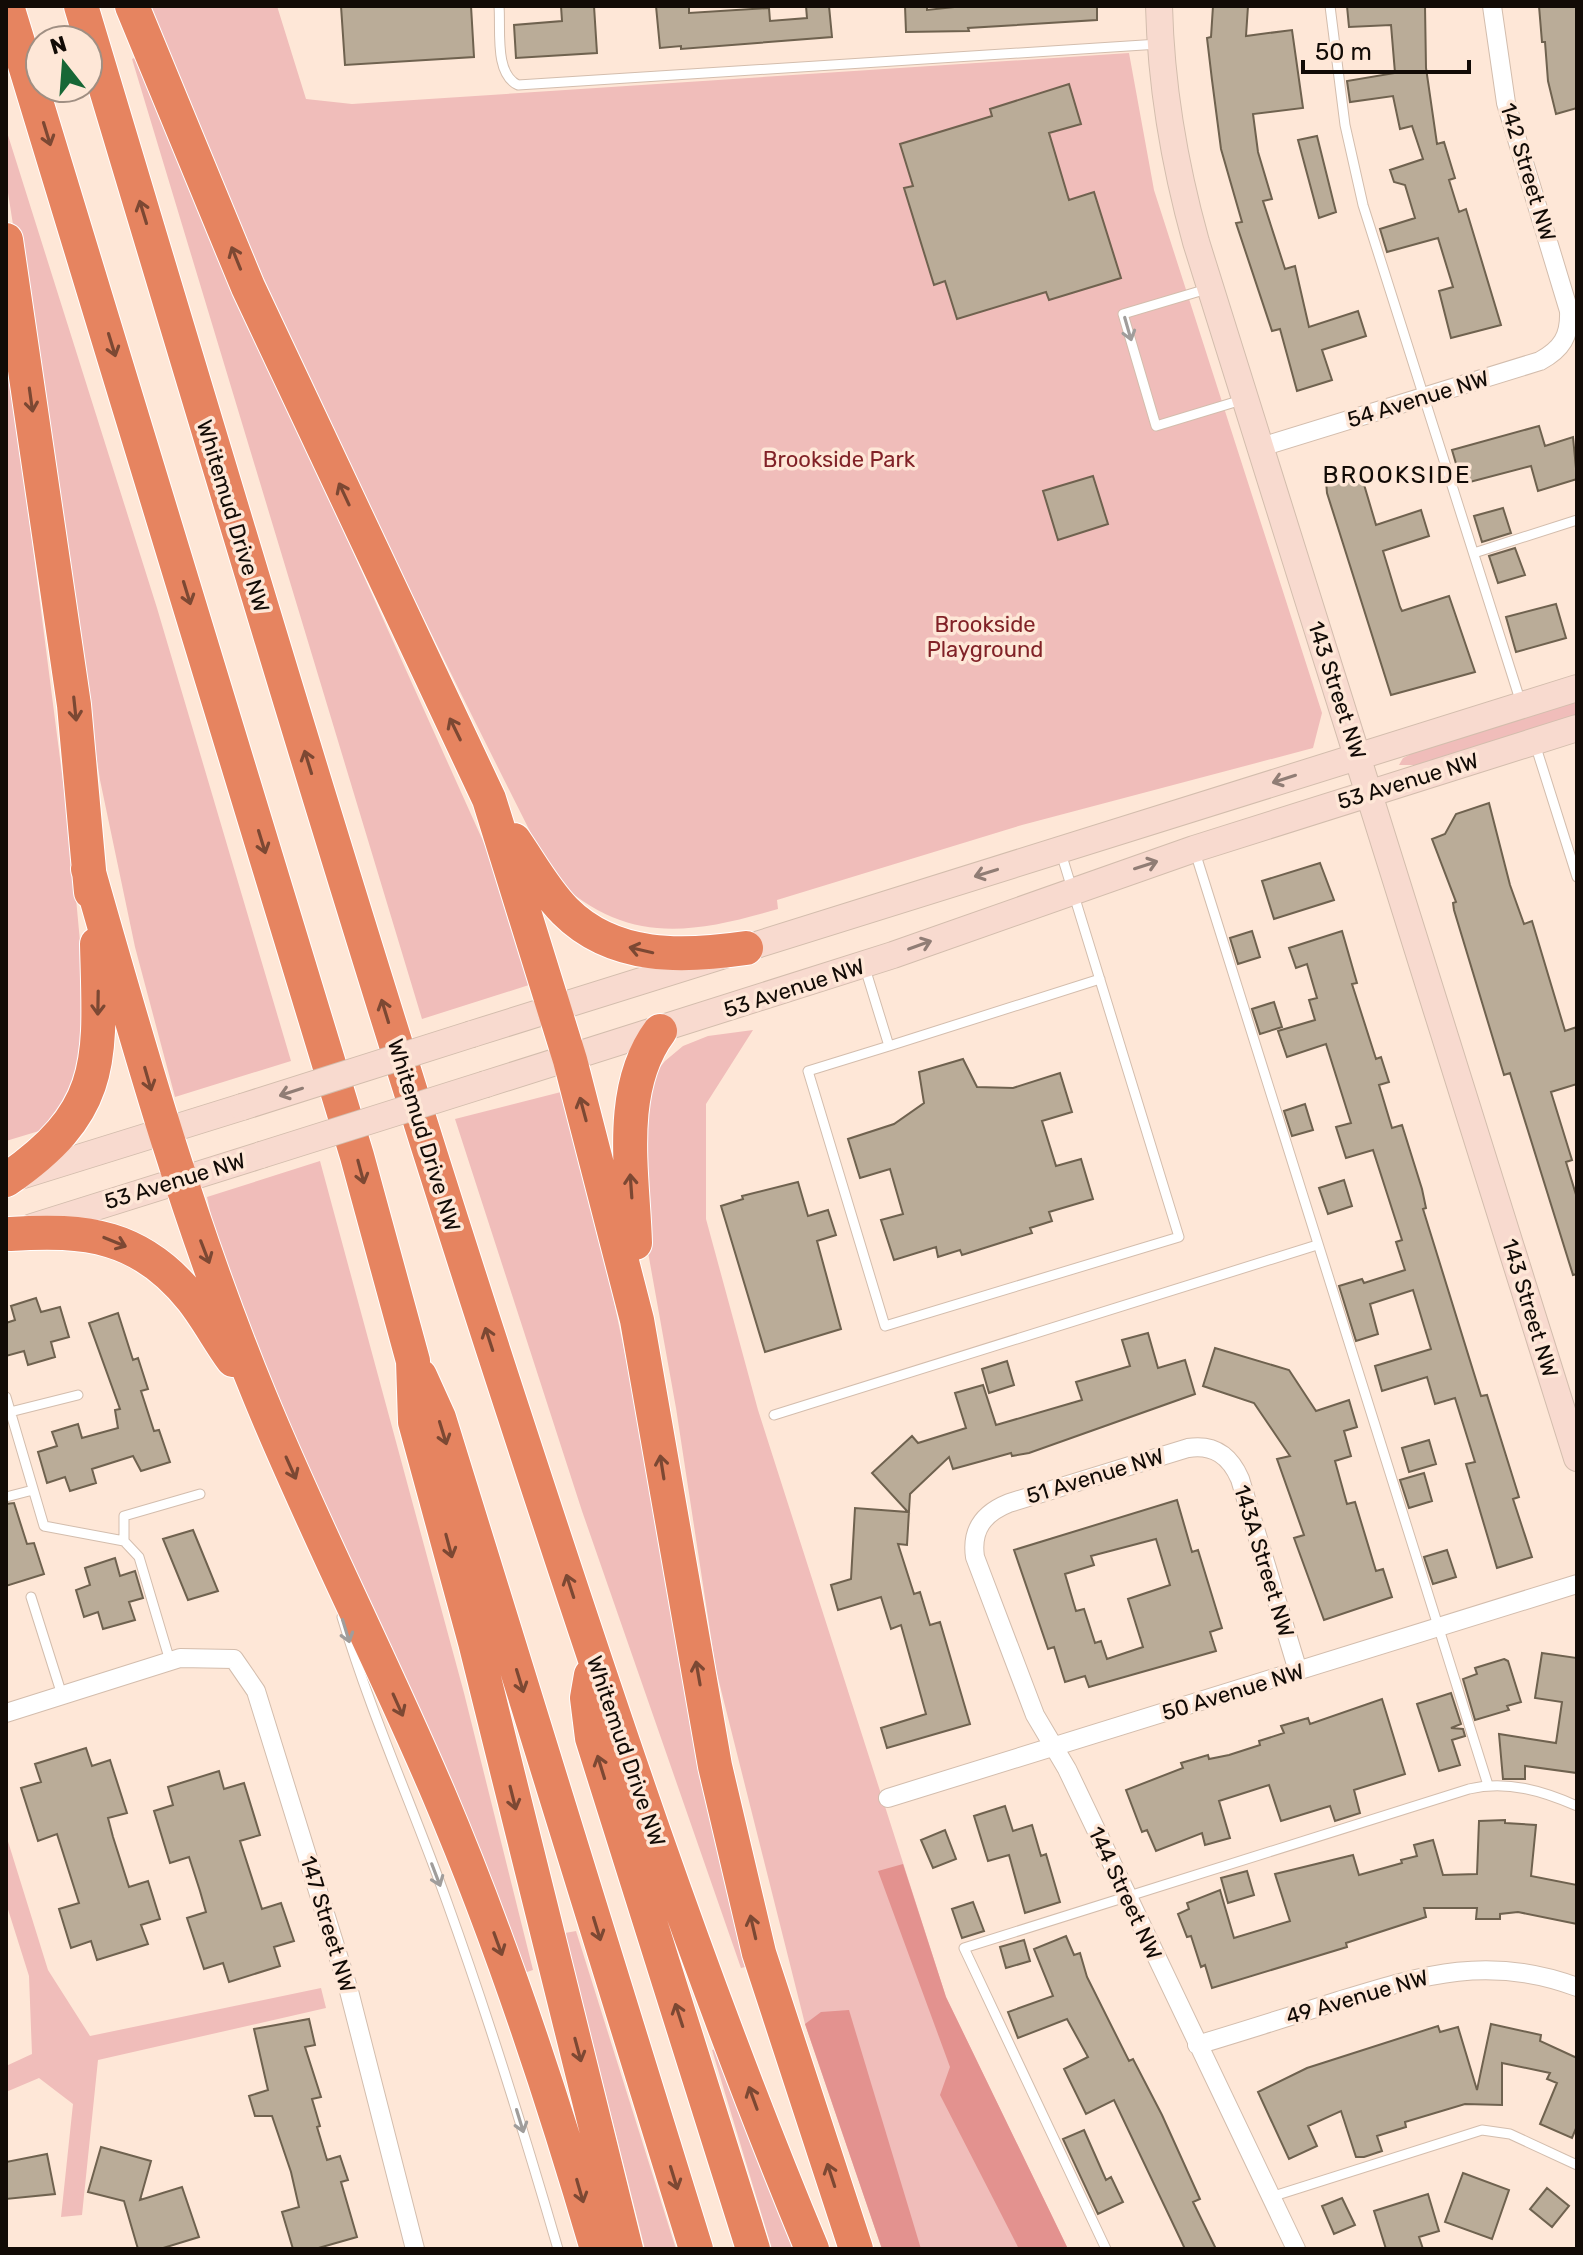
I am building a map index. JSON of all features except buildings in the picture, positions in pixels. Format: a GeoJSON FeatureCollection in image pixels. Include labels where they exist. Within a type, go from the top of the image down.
{"type":"FeatureCollection","features":[{"type":"Feature","properties":{"kind":"highway"},"geometry":{"type":"LineString","coordinates":[[7,6],[357,1156],[413,1361],[439,1418],[696,2249]]}},
{"type":"Feature","properties":{"kind":"highway","name":"Whitemud Drive NW"},"geometry":{"type":"LineString","coordinates":[[81,6],[418,1118],[594,1660],[647,1813],[812,2249]]}},
{"type":"Feature","properties":{"kind":"highway"},"geometry":{"type":"LineString","coordinates":[[132,6],[248,287],[489,799],[570,1060],[637,1320],[715,1766],[759,1953],[856,2249]]}},
{"type":"Feature","properties":{"kind":"highway"},"geometry":{"type":"LineString","coordinates":[[6,240],[74,705],[98,992],[93,1076],[86,1099],[67,1129],[41,1156],[6,1180]]}},
{"type":"Feature","properties":{"kind":"highway"},"geometry":{"type":"LineString","coordinates":[[489,799],[551,894],[565,911],[593,931],[622,945],[674,955],[746,948]]}},
{"type":"Feature","properties":{"kind":"highway"},"geometry":{"type":"LineString","coordinates":[[88,869],[178,1179],[259,1396],[438,1794],[486,1911],[568,2148],[597,2249]]}},
{"type":"Feature","properties":{"kind":"highway"},"geometry":{"type":"LineString","coordinates":[[637,1320],[630,1157],[640,1065],[660,1031]]}},
{"type":"Feature","properties":{"kind":"highway"},"geometry":{"type":"LineString","coordinates":[[8,1234],[66,1231],[101,1236],[134,1249],[171,1275],[194,1301],[259,1396]]}},
{"type":"Feature","properties":{"kind":"highway"},"geometry":{"type":"LineString","coordinates":[[413,1361],[415,1422],[475,1642],[626,2249]]}},
{"type":"Feature","properties":{"kind":"highway"},"geometry":{"type":"LineString","coordinates":[[594,1660],[587,1698],[592,1738],[753,2249]]}},
{"type":"Feature","properties":{"kind":"street","name":"143 Street NW"},"geometry":{"type":"LineString","coordinates":[[1159,6],[1160,44],[1173,151],[1210,288],[1577,1458]]}},
{"type":"Feature","properties":{"kind":"street","name":"142 Street NW"},"geometry":{"type":"LineString","coordinates":[[1492,6],[1506,103],[1569,311],[1566,337]]}},
{"type":"Feature","properties":{"kind":"street","name":"54 Avenue NW"},"geometry":{"type":"LineString","coordinates":[[1261,447],[1540,361],[1553,354],[1566,337]]}},
{"type":"Feature","properties":{"kind":"street","name":"53 Avenue NW"},"geometry":{"type":"LineString","coordinates":[[6,1180],[1577,688]]}},
{"type":"Feature","properties":{"kind":"street","name":"53 Avenue NW"},"geometry":{"type":"LineString","coordinates":[[8,1234],[660,1031],[864,965],[1072,889],[1577,728]]}},
{"type":"Feature","properties":{"kind":"street","name":"51 Avenue NW"},"geometry":{"type":"LineString","coordinates":[[975,1532],[980,1522],[998,1507],[1083,1480],[1188,1448],[1207,1447],[1224,1455]]}},
{"type":"Feature","properties":{"kind":"street","name":"143A Street NW"},"geometry":{"type":"LineString","coordinates":[[1224,1455],[1240,1479],[1298,1671]]}},
{"type":"Feature","properties":{"kind":"street","name":"144 Street NW"},"geometry":{"type":"LineString","coordinates":[[975,1532],[975,1557],[1030,1704],[1067,1769],[1296,2249]]}},
{"type":"Feature","properties":{"kind":"street","name":"50 Avenue NW"},"geometry":{"type":"LineString","coordinates":[[888,1798],[1577,1584]]}},
{"type":"Feature","properties":{"kind":"street","name":"147 Street NW"},"geometry":{"type":"LineString","coordinates":[[175,1660],[234,1659],[256,1691],[349,1991],[415,2249]]}},
{"type":"Feature","properties":{"kind":"street"},"geometry":{"type":"LineString","coordinates":[[6,1713],[175,1660]]}},
{"type":"Feature","properties":{"kind":"street","name":"49 Avenue NW"},"geometry":{"type":"LineString","coordinates":[[1197,2045],[1427,1975],[1477,1969],[1520,1970],[1577,1987]]}},
{"type":"Feature","properties":{"kind":"lane"},"geometry":{"type":"LineString","coordinates":[[499,6],[504,71],[510,81],[518,85],[1160,44]]}},
{"type":"Feature","properties":{"kind":"lane"},"geometry":{"type":"LineString","coordinates":[[1330,6],[1345,125],[1363,205],[1521,705]]}},
{"type":"Feature","properties":{"kind":"lane"},"geometry":{"type":"LineString","coordinates":[[1210,288],[1123,314],[1156,426],[1245,398]]}},
{"type":"Feature","properties":{"kind":"lane"},"geometry":{"type":"LineString","coordinates":[[1474,553],[1577,520]]}},
{"type":"Feature","properties":{"kind":"lane"},"geometry":{"type":"LineString","coordinates":[[1534,741],[1577,877]]}},
{"type":"Feature","properties":{"kind":"lane"},"geometry":{"type":"LineString","coordinates":[[1060,849],[1072,889],[1100,979],[1179,1237],[885,1326],[808,1071],[1100,979]]}},
{"type":"Feature","properties":{"kind":"lane"},"geometry":{"type":"LineString","coordinates":[[1194,849],[1488,1785]]}},
{"type":"Feature","properties":{"kind":"lane"},"geometry":{"type":"LineString","coordinates":[[864,965],[889,1046]]}},
{"type":"Feature","properties":{"kind":"lane"},"geometry":{"type":"LineString","coordinates":[[774,1415],[1317,1245]]}},
{"type":"Feature","properties":{"kind":"lane"},"geometry":{"type":"LineString","coordinates":[[10,1412],[78,1395]]}},
{"type":"Feature","properties":{"kind":"lane"},"geometry":{"type":"LineString","coordinates":[[6,1397],[44,1526],[124,1541],[139,1557],[175,1660]]}},
{"type":"Feature","properties":{"kind":"lane"},"geometry":{"type":"LineString","coordinates":[[6,1497],[33,1490]]}},
{"type":"Feature","properties":{"kind":"lane"},"geometry":{"type":"LineString","coordinates":[[124,1541],[124,1516],[200,1494]]}},
{"type":"Feature","properties":{"kind":"lane"},"geometry":{"type":"LineString","coordinates":[[307,1503],[333,1589]]}},
{"type":"Feature","properties":{"kind":"lane"},"geometry":{"type":"LineString","coordinates":[[31,1597],[62,1695]]}},
{"type":"Feature","properties":{"kind":"lane"},"geometry":{"type":"LineString","coordinates":[[337,1604],[364,1690],[446,1900],[497,2048],[558,2249]]}},
{"type":"Feature","properties":{"kind":"lane"},"geometry":{"type":"LineString","coordinates":[[1106,2249],[964,1948],[1488,1785],[1532,1790],[1577,1806]]}},
{"type":"Feature","properties":{"kind":"lane"},"geometry":{"type":"LineString","coordinates":[[1271,2197],[1482,2130],[1510,2134],[1577,2165]]}},
{"type":"Feature","properties":{"kind":"green space","name":"Brookside Park"},"geometry":{"type":"Polygon","coordinates":[[[151,6],[277,6],[306,99],[352,104],[1129,53],[1154,190],[1322,713],[1313,748],[1022,825],[777,900],[778,909],[715,925],[659,928],[633,924],[606,914],[580,899],[553,877],[393,555],[290,338],[195,118],[151,6]]]}},
{"type":"Feature","properties":{"kind":"green space"},"geometry":{"type":"Polygon","coordinates":[[[138,56],[220,257],[497,872],[529,985],[422,1019],[132,59],[138,56]]]}},
{"type":"Feature","properties":{"kind":"green space"},"geometry":{"type":"Polygon","coordinates":[[[6,129],[157,608],[291,1061],[175,1097],[135,947],[100,780],[6,180],[6,129]]]}},
{"type":"Feature","properties":{"kind":"green space"},"geometry":{"type":"Polygon","coordinates":[[[6,338],[71,844],[84,985],[85,1054],[62,1118],[39,1131],[6,1141],[6,338]]]}},
{"type":"Feature","properties":{"kind":"green space"},"geometry":{"type":"Polygon","coordinates":[[[1577,702],[1577,716],[1419,765],[1399,765],[1403,758],[1415,752],[1577,702]]]}},
{"type":"Feature","properties":{"kind":"green space"},"geometry":{"type":"Polygon","coordinates":[[[753,1030],[706,1104],[706,1219],[758,1410],[946,1997],[1068,2249],[882,2249],[805,2024],[716,1670],[676,1408],[646,1241],[645,1086],[665,1061],[683,1046],[708,1036],[753,1030]]]}},
{"type":"Feature","properties":{"kind":"green space"},"geometry":{"type":"Polygon","coordinates":[[[561,1092],[596,1216],[753,1965],[741,1968],[582,1511],[455,1119],[561,1092]]]}},
{"type":"Feature","properties":{"kind":"green space"},"geometry":{"type":"Polygon","coordinates":[[[320,1161],[464,1693],[533,1970],[521,1974],[390,1648],[247,1330],[218,1242],[207,1197],[320,1161]]]}},
{"type":"Feature","properties":{"kind":"green space"},"geometry":{"type":"Polygon","coordinates":[[[6,1835],[48,1970],[90,2036],[321,1988],[326,2008],[98,2060],[82,2215],[61,2217],[73,2104],[39,2078],[6,2092],[6,2066],[32,2054],[29,1976],[6,1903],[6,1835]]]}},
{"type":"Feature","properties":{"kind":"green space"},"geometry":{"type":"Polygon","coordinates":[[[576,1931],[676,2249],[645,2249],[565,1933],[576,1931]]]}},
{"type":"Feature","properties":{"kind":"green space"},"geometry":{"type":"Polygon","coordinates":[[[716,2049],[794,2249],[772,2249],[712,2050],[716,2049]]]}},
{"type":"Feature","properties":{"kind":"shaded area"},"geometry":{"type":"Polygon","coordinates":[[[903,1864],[946,1997],[1068,2249],[1019,2249],[940,2095],[950,2067],[878,1871],[903,1864]]]}},
{"type":"Feature","properties":{"kind":"shaded area"},"geometry":{"type":"Polygon","coordinates":[[[849,2010],[921,2249],[882,2249],[805,2024],[821,2012],[849,2010]]]}},
{"type":"Feature","properties":{"kind":"district","name":"BROOKSIDE"},"geometry":{"type":"Point","coordinates":[1397,475]}},
{"type":"Feature","properties":{"kind":"park label","name":"Brookside Playground"},"geometry":{"type":"Point","coordinates":[985,636]}}]}
